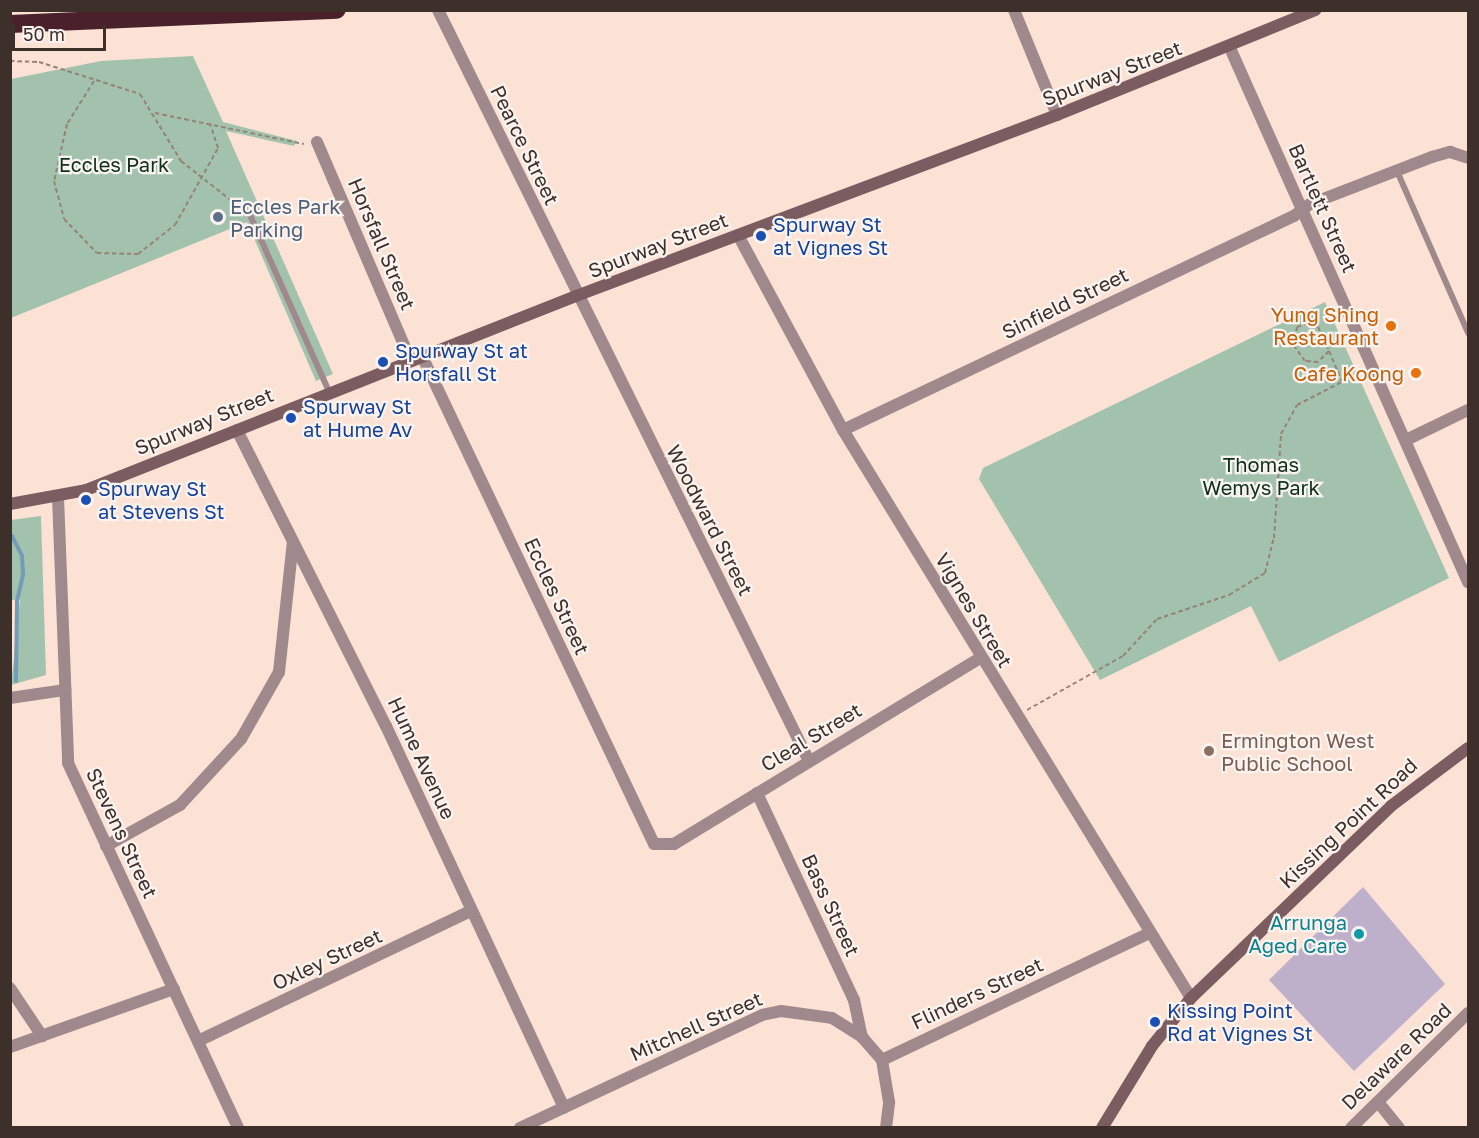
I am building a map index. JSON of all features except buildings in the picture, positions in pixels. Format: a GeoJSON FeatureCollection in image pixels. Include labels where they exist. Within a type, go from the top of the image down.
{"type":"FeatureCollection","features":[{"type":"Feature","properties":{"kind":"highway"},"geometry":{"type":"LineString","coordinates":[[10,24],[109,22],[337,10]]}},
{"type":"Feature","properties":{"kind":"street","name":"Pearce Street"},"geometry":{"type":"LineString","coordinates":[[438,10],[576,296]]}},
{"type":"Feature","properties":{"kind":"street"},"geometry":{"type":"LineString","coordinates":[[1014,10],[1057,115]]}},
{"type":"Feature","properties":{"kind":"street","name":"Spurway Street"},"geometry":{"type":"LineString","coordinates":[[10,504],[57,497],[237,430],[576,296],[1230,48],[1315,10]]}},
{"type":"Feature","properties":{"kind":"street","name":"Bartlett Street"},"geometry":{"type":"LineString","coordinates":[[1230,48],[1468,582]]}},
{"type":"Feature","properties":{"kind":"street","name":"Horsfall Street"},"geometry":{"type":"LineString","coordinates":[[317,142],[416,359]]}},
{"type":"Feature","properties":{"kind":"street","name":"Sinfield Street"},"geometry":{"type":"LineString","coordinates":[[843,430],[1302,210],[1396,171],[1450,152],[1468,158]]}},
{"type":"Feature","properties":{"kind":"street","name":"Vignes Street"},"geometry":{"type":"LineString","coordinates":[[738,235],[843,430],[1015,716],[1191,998]]}},
{"type":"Feature","properties":{"kind":"street","name":"Woodward Street"},"geometry":{"type":"LineString","coordinates":[[576,296],[808,761]]}},
{"type":"Feature","properties":{"kind":"street","name":"Eccles Street"},"geometry":{"type":"LineString","coordinates":[[416,359],[648,838],[661,847]]}},
{"type":"Feature","properties":{"kind":"street"},"geometry":{"type":"LineString","coordinates":[[1406,440],[1468,410]]}},
{"type":"Feature","properties":{"kind":"street","name":"Hume Avenue"},"geometry":{"type":"LineString","coordinates":[[237,430],[386,726],[564,1107]]}},
{"type":"Feature","properties":{"kind":"street","name":"Stevens Street"},"geometry":{"type":"LineString","coordinates":[[57,497],[68,763],[238,1128]]}},
{"type":"Feature","properties":{"kind":"street"},"geometry":{"type":"LineString","coordinates":[[106,846],[180,805],[241,739],[279,672],[294,542]]}},
{"type":"Feature","properties":{"kind":"street","name":"Cleal Street"},"geometry":{"type":"LineString","coordinates":[[661,847],[674,844],[980,658]]}},
{"type":"Feature","properties":{"kind":"street"},"geometry":{"type":"LineString","coordinates":[[10,698],[65,690]]}},
{"type":"Feature","properties":{"kind":"street","name":"Kissing Point Road"},"geometry":{"type":"LineString","coordinates":[[1102,1128],[1152,1046],[1191,998],[1391,806],[1436,768],[1468,748]]}},
{"type":"Feature","properties":{"kind":"street","name":"Bass Street"},"geometry":{"type":"LineString","coordinates":[[757,793],[854,1000],[862,1037]]}},
{"type":"Feature","properties":{"kind":"street","name":"Oxley Street"},"geometry":{"type":"LineString","coordinates":[[198,1041],[471,911]]}},
{"type":"Feature","properties":{"kind":"street","name":"Flinders Street"},"geometry":{"type":"LineString","coordinates":[[882,1060],[1150,933]]}},
{"type":"Feature","properties":{"kind":"street"},"geometry":{"type":"LineString","coordinates":[[10,988],[42,1036]]}},
{"type":"Feature","properties":{"kind":"street"},"geometry":{"type":"LineString","coordinates":[[10,1047],[174,989]]}},
{"type":"Feature","properties":{"kind":"street","name":"Mitchell Street"},"geometry":{"type":"LineString","coordinates":[[520,1128],[762,1015],[811,1011],[832,1018],[862,1037],[882,1060]]}},
{"type":"Feature","properties":{"kind":"street","name":"Delaware Road"},"geometry":{"type":"LineString","coordinates":[[1351,1128],[1468,1014]]}},
{"type":"Feature","properties":{"kind":"street"},"geometry":{"type":"LineString","coordinates":[[882,1060],[889,1102],[886,1128]]}},
{"type":"Feature","properties":{"kind":"street"},"geometry":{"type":"LineString","coordinates":[[1377,1102],[1399,1128]]}},
{"type":"Feature","properties":{"kind":"lane"},"geometry":{"type":"LineString","coordinates":[[1396,171],[1468,333]]}},
{"type":"Feature","properties":{"kind":"lane"},"geometry":{"type":"LineString","coordinates":[[250,215],[329,392]]}},
{"type":"Feature","properties":{"kind":"path"},"geometry":{"type":"LineString","coordinates":[[10,60],[39,62],[140,94],[154,113],[181,161],[250,215]]}},
{"type":"Feature","properties":{"kind":"path"},"geometry":{"type":"LineString","coordinates":[[94,81],[67,124],[54,181],[64,219],[88,247],[117,256],[138,254],[175,225],[218,148],[210,123]]}},
{"type":"Feature","properties":{"kind":"path"},"geometry":{"type":"LineString","coordinates":[[154,113],[210,123],[299,144],[317,142]]}},
{"type":"Feature","properties":{"kind":"path"},"geometry":{"type":"LineString","coordinates":[[1329,351],[1318,362],[1305,362],[1294,346],[1297,327],[1308,323],[1318,327],[1329,351],[1342,381]]}},
{"type":"Feature","properties":{"kind":"path"},"geometry":{"type":"LineString","coordinates":[[1015,716],[1123,656],[1157,619],[1230,595],[1265,573],[1274,538],[1281,434],[1297,405],[1359,373]]}},
{"type":"Feature","properties":{"kind":"green space","name":"Eccles Park"},"geometry":{"type":"Polygon","coordinates":[[[193,56],[223,122],[297,141],[294,146],[226,131],[333,374],[316,381],[247,222],[11,318],[11,79],[101,61],[193,56]]]}},
{"type":"Feature","properties":{"kind":"green space","name":"Thomas Wemys Park"},"geometry":{"type":"Polygon","coordinates":[[[1325,302],[1449,578],[1279,662],[1251,606],[1100,680],[979,479],[983,468],[1325,302]]]}},
{"type":"Feature","properties":{"kind":"green space"},"geometry":{"type":"Polygon","coordinates":[[[41,516],[46,675],[11,685],[20,599],[11,600],[11,520],[41,516]]]}},
{"type":"Feature","properties":{"kind":"waterway"},"geometry":{"type":"LineString","coordinates":[[10,222],[10,237]]}},
{"type":"Feature","properties":{"kind":"waterway"},"geometry":{"type":"LineString","coordinates":[[12,536],[22,556],[23,575],[17,601],[16,681]]}},
{"type":"Feature","properties":{"kind":"place","name":"Eccles Park Parking"},"geometry":{"type":"Point","coordinates":[218,217]}},
{"type":"Feature","properties":{"kind":"place","name":"Spurway St at Vignes St"},"geometry":{"type":"Point","coordinates":[761,236]}},
{"type":"Feature","properties":{"kind":"place","name":"Yung Shing Restaurant"},"geometry":{"type":"Point","coordinates":[1391,326]}},
{"type":"Feature","properties":{"kind":"place","name":"Spurway St at Horsfall St"},"geometry":{"type":"Point","coordinates":[383,362]}},
{"type":"Feature","properties":{"kind":"place","name":"Cafe Koong"},"geometry":{"type":"Point","coordinates":[1416,373]}},
{"type":"Feature","properties":{"kind":"place","name":"Spurway St at Hume Av"},"geometry":{"type":"Point","coordinates":[291,418]}},
{"type":"Feature","properties":{"kind":"place","name":"Spurway St at Stevens St"},"geometry":{"type":"Point","coordinates":[86,500]}},
{"type":"Feature","properties":{"kind":"place","name":"Ermington West Public School"},"geometry":{"type":"Point","coordinates":[1209,751]}},
{"type":"Feature","properties":{"kind":"place","name":"Arrunga Aged Care"},"geometry":{"type":"Point","coordinates":[1359,934]}},
{"type":"Feature","properties":{"kind":"place","name":"Kissing Point Rd at Vignes St"},"geometry":{"type":"Point","coordinates":[1155,1022]}}]}
